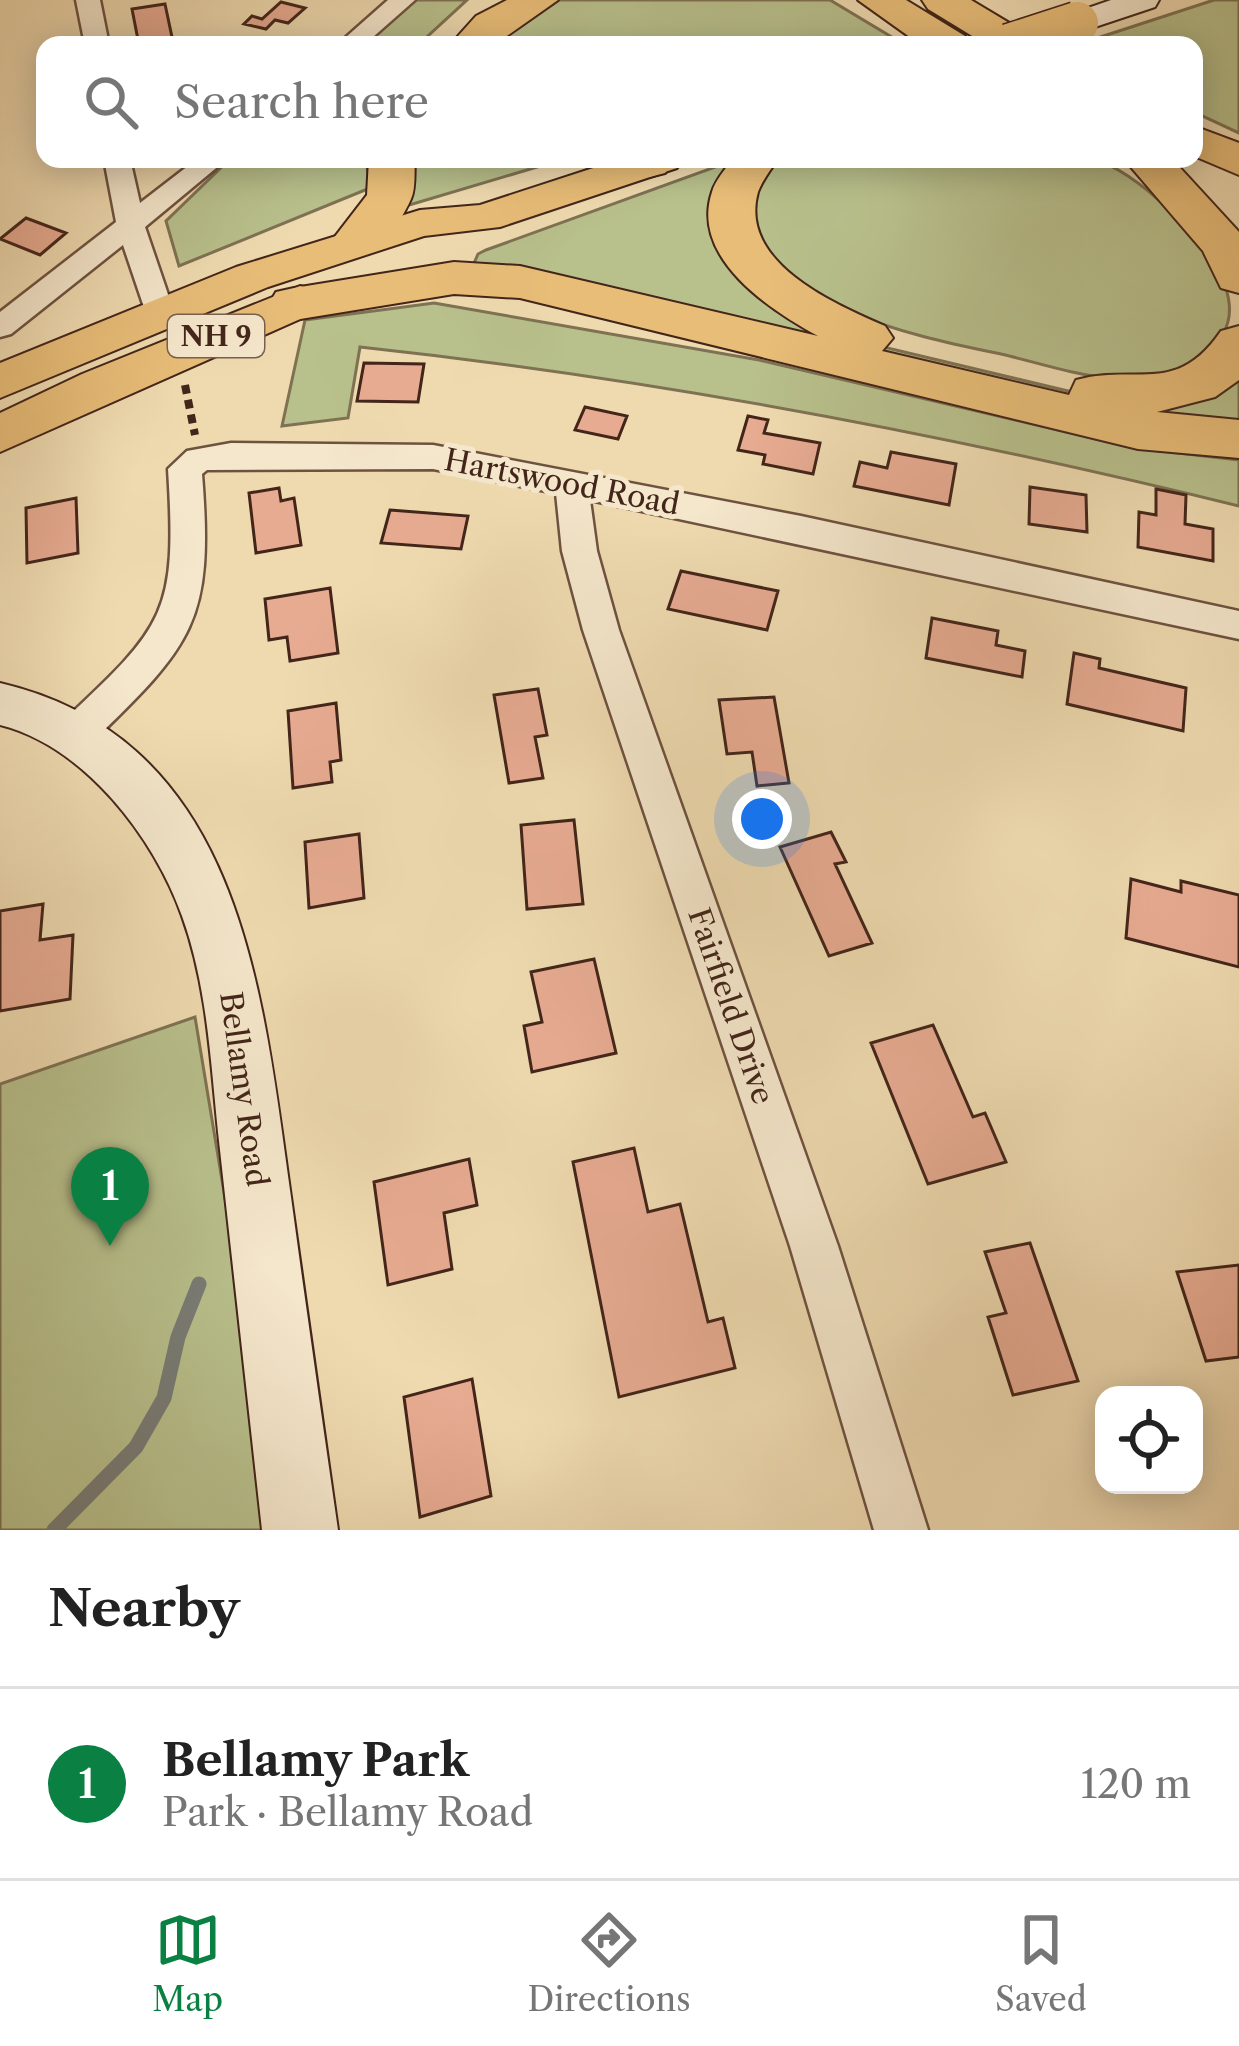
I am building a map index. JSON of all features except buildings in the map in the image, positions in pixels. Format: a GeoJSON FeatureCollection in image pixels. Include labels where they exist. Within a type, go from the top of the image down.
{"type":"FeatureCollection","features":[{"type":"Feature","properties":{"kind":"highway"},"geometry":{"type":"LineString","coordinates":[[446,36],[493,0]]}},
{"type":"Feature","properties":{"kind":"highway"},"geometry":{"type":"LineString","coordinates":[[480,36],[538,0]]}},
{"type":"Feature","properties":{"kind":"highway"},"geometry":{"type":"LineString","coordinates":[[860,0],[890,8],[935,36]]}},
{"type":"Feature","properties":{"kind":"highway"},"geometry":{"type":"LineString","coordinates":[[941,0],[999,36]]}},
{"type":"Feature","properties":{"kind":"highway"},"geometry":{"type":"LineString","coordinates":[[1203,132],[1239,142]]}},
{"type":"Feature","properties":{"kind":"highway"},"geometry":{"type":"LineString","coordinates":[[1203,143],[1239,161]]}},
{"type":"Feature","properties":{"kind":"highway"},"geometry":{"type":"LineString","coordinates":[[354,243],[390,196],[392,168]]}},
{"type":"Feature","properties":{"kind":"highway"},"geometry":{"type":"LineString","coordinates":[[747,168],[734,207],[742,246],[754,268],[800,307],[873,340],[1097,393],[1134,397],[1197,385],[1223,368],[1239,343]]}},
{"type":"Feature","properties":{"kind":"highway"},"geometry":{"type":"LineString","coordinates":[[1159,168],[1225,246],[1239,277]]}},
{"type":"Feature","properties":{"kind":"highway"},"geometry":{"type":"LineString","coordinates":[[1170,168],[1239,200]]}},
{"type":"Feature","properties":{"kind":"highway"},"geometry":{"type":"LineString","coordinates":[[294,304],[454,278],[520,282],[1138,430],[1239,439]]}},
{"type":"Feature","properties":{"kind":"main road"},"geometry":{"type":"LineString","coordinates":[[1039,36],[1077,23]]}},
{"type":"Feature","properties":{"kind":"main road","name":"NH 9"},"geometry":{"type":"LineString","coordinates":[[0,382],[159,312],[354,243],[420,224],[485,218],[621,168]]}},
{"type":"Feature","properties":{"kind":"main road","name":"NH 9"},"geometry":{"type":"LineString","coordinates":[[0,434],[99,386],[294,304],[438,252],[485,218]]}},
{"type":"Feature","properties":{"kind":"street"},"geometry":{"type":"LineString","coordinates":[[88,0],[95,36]]}},
{"type":"Feature","properties":{"kind":"street"},"geometry":{"type":"LineString","coordinates":[[360,36],[403,0]]}},
{"type":"Feature","properties":{"kind":"street"},"geometry":{"type":"LineString","coordinates":[[1077,23],[1143,0]]}},
{"type":"Feature","properties":{"kind":"street"},"geometry":{"type":"LineString","coordinates":[[119,168],[131,226],[159,312]]}},
{"type":"Feature","properties":{"kind":"street"},"geometry":{"type":"LineString","coordinates":[[0,328],[203,168]]}},
{"type":"Feature","properties":{"kind":"street","name":"Hartswood Road"},"geometry":{"type":"LineString","coordinates":[[39,718],[149,664],[172,635],[187,602],[190,569],[185,469],[199,458],[385,454],[572,482],[1239,625]]}},
{"type":"Feature","properties":{"kind":"street","name":"Fairfield Drive"},"geometry":{"type":"LineString","coordinates":[[572,482],[570,520],[595,602],[760,1088],[901,1530]]}},
{"type":"Feature","properties":{"kind":"street","name":"Bellamy Road"},"geometry":{"type":"LineString","coordinates":[[0,666],[39,718],[154,814],[210,911],[225,960],[300,1530]]}},
{"type":"Feature","properties":{"kind":"path"},"geometry":{"type":"LineString","coordinates":[[182,365],[197,445]]}},
{"type":"Feature","properties":{"kind":"green space"},"geometry":{"type":"Polygon","coordinates":[[[415,0],[467,0],[428,36],[371,36],[415,0]]]}},
{"type":"Feature","properties":{"kind":"green space"},"geometry":{"type":"Polygon","coordinates":[[[551,0],[830,0],[890,36],[497,36],[551,0]]]}},
{"type":"Feature","properties":{"kind":"green space"},"geometry":{"type":"Polygon","coordinates":[[[1214,0],[1239,0],[1239,133],[1203,116],[1203,36],[1104,36],[1214,0]]]}},
{"type":"Feature","properties":{"kind":"green space"},"geometry":{"type":"Polygon","coordinates":[[[221,168],[367,168],[370,188],[179,266],[166,221],[221,168]]]}},
{"type":"Feature","properties":{"kind":"green space"},"geometry":{"type":"Polygon","coordinates":[[[404,168],[534,168],[406,206],[404,168]]]}},
{"type":"Feature","properties":{"kind":"green space"},"geometry":{"type":"Polygon","coordinates":[[[712,168],[735,168],[727,216],[858,341],[1089,396],[1239,371],[1239,424],[1170,420],[472,268],[478,254],[712,168]]]}},
{"type":"Feature","properties":{"kind":"green space"},"geometry":{"type":"Polygon","coordinates":[[[765,168],[1113,168],[1149,191],[1204,249],[1225,286],[1228,323],[1217,342],[1187,365],[1143,379],[1071,372],[891,327],[811,293],[779,270],[759,242],[754,208],[765,168]]]}},
{"type":"Feature","properties":{"kind":"green space"},"geometry":{"type":"Polygon","coordinates":[[[434,303],[759,360],[1134,448],[1239,460],[1239,506],[802,412],[582,375],[360,347],[348,418],[282,426],[305,320],[434,303]]]}},
{"type":"Feature","properties":{"kind":"green space"},"geometry":{"type":"Polygon","coordinates":[[[195,1017],[263,1428],[265,1530],[0,1530],[0,1084],[195,1017]]]}},
{"type":"Feature","properties":{"kind":"waterway"},"geometry":{"type":"LineString","coordinates":[[54,1530],[136,1447],[164,1398],[178,1337],[199,1284]]}},
{"type":"Feature","properties":{"kind":"place","name":"Bellamy Park"},"geometry":{"type":"Point","coordinates":[110,1246]}}]}
